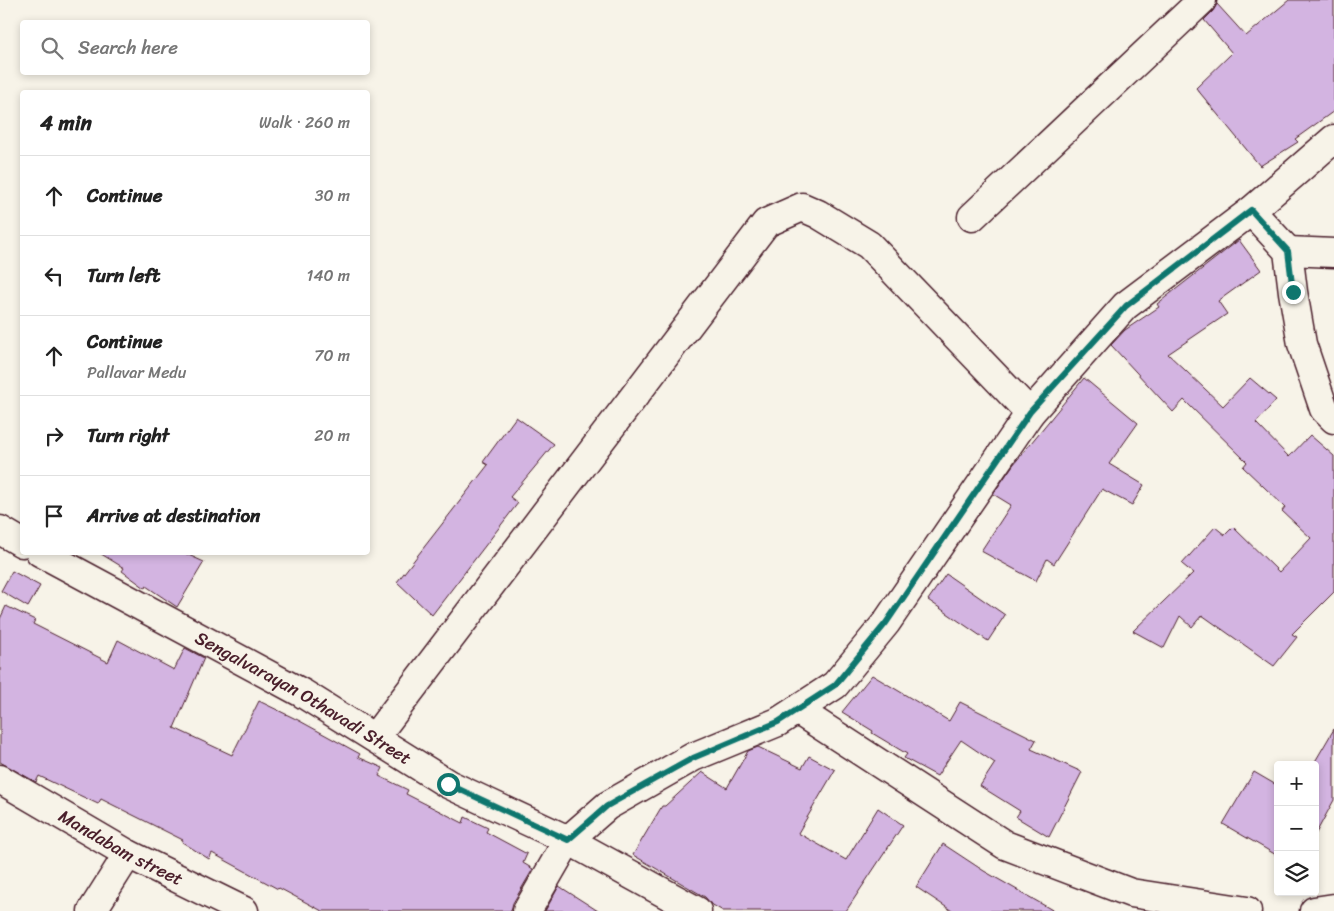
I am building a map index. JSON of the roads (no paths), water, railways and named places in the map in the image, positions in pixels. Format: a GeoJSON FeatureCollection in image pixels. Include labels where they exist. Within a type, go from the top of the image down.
{"type":"FeatureCollection","features":[{"type":"Feature","properties":{"kind":"street"},"geometry":{"type":"LineString","coordinates":[[972,217],[1202,0]]}},
{"type":"Feature","properties":{"kind":"street"},"geometry":{"type":"LineString","coordinates":[[526,911],[568,840],[607,806],[693,758],[778,722],[835,685],[886,623],[1030,412],[1126,306],[1251,210],[1334,139]]}},
{"type":"Feature","properties":{"kind":"street"},"geometry":{"type":"LineString","coordinates":[[375,738],[766,223],[802,206],[869,245],[1030,412]]}},
{"type":"Feature","properties":{"kind":"street"},"geometry":{"type":"LineString","coordinates":[[1251,210],[1288,251],[1302,344],[1324,409],[1334,419]]}},
{"type":"Feature","properties":{"kind":"street"},"geometry":{"type":"LineString","coordinates":[[1288,251],[1334,253]]}},
{"type":"Feature","properties":{"kind":"street"},"geometry":{"type":"LineString","coordinates":[[0,530],[20,542]]}},
{"type":"Feature","properties":{"kind":"street","name":"Sengalvarayan Othavadi Street"},"geometry":{"type":"LineString","coordinates":[[46,555],[302,692],[448,784],[568,840],[697,911]]}},
{"type":"Feature","properties":{"kind":"street"},"geometry":{"type":"LineString","coordinates":[[797,710],[1004,845],[1131,893],[1247,911]]}},
{"type":"Feature","properties":{"kind":"street","name":"Mandabam street"},"geometry":{"type":"LineString","coordinates":[[0,779],[128,854],[244,911]]}},
{"type":"Feature","properties":{"kind":"street"},"geometry":{"type":"LineString","coordinates":[[92,911],[128,854]]}},
{"type":"Feature","properties":{"kind":"street"},"geometry":{"type":"LineString","coordinates":[[1314,911],[1334,908]]}}]}
